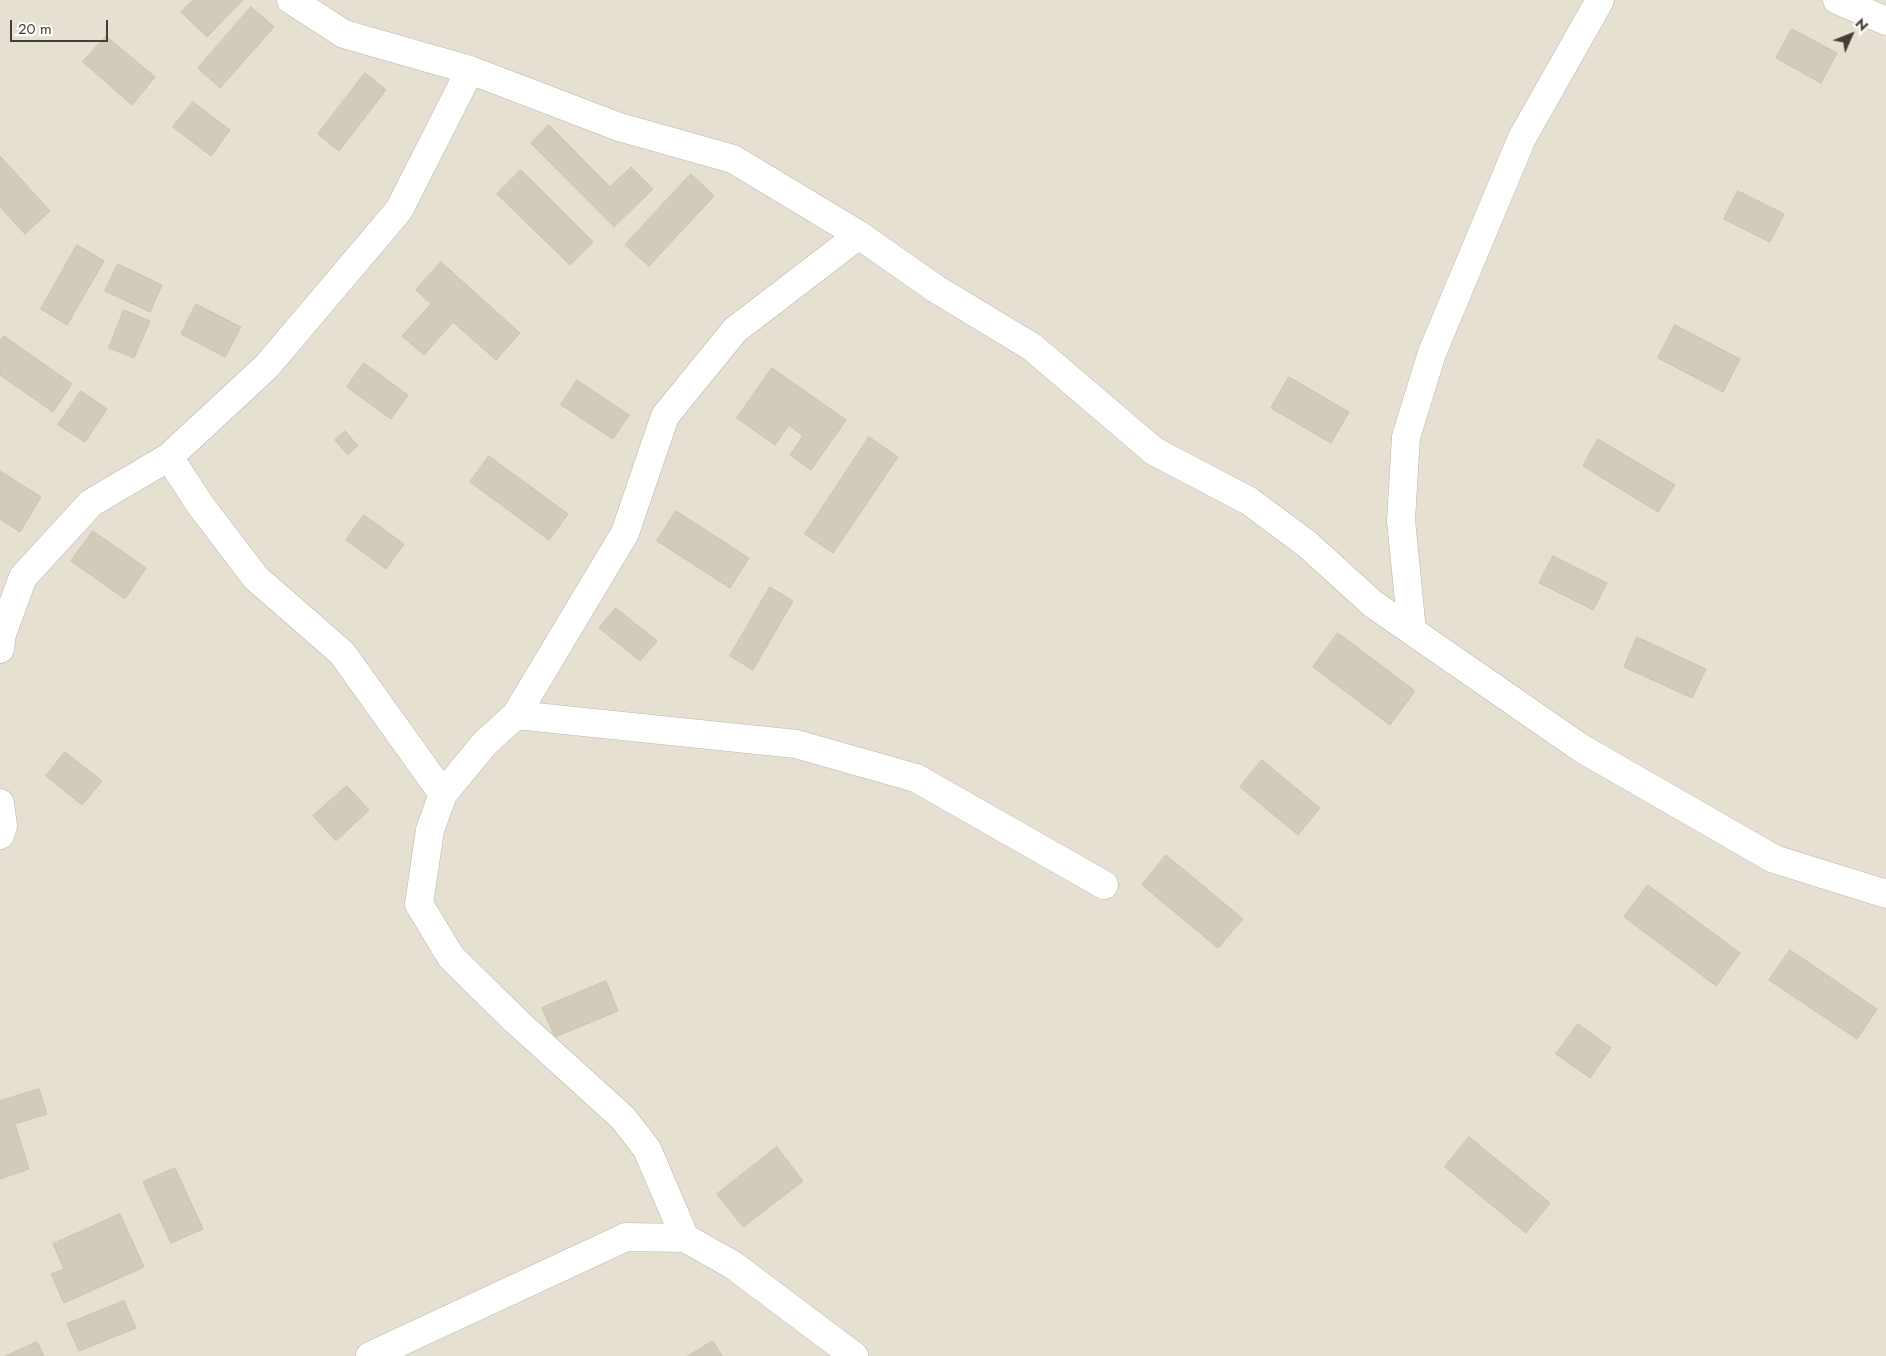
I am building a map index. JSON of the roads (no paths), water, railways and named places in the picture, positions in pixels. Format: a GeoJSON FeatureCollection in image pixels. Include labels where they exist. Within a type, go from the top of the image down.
{"type":"FeatureCollection","features":[{"type":"Feature","properties":{"kind":"street"},"geometry":{"type":"LineString","coordinates":[[291,0],[344,34],[470,70],[619,127],[733,159],[859,235],[936,289],[1032,348],[1154,451],[1249,501],[1307,544],[1373,604],[1581,748],[1774,859],[1886,894]]}},
{"type":"Feature","properties":{"kind":"street"},"geometry":{"type":"LineString","coordinates":[[1412,632],[1401,520],[1406,437],[1432,353],[1522,138],[1600,0]]}},
{"type":"Feature","properties":{"kind":"street"},"geometry":{"type":"LineString","coordinates":[[1837,0],[1886,21]]}},
{"type":"Feature","properties":{"kind":"street"},"geometry":{"type":"LineString","coordinates":[[0,649],[2,634],[22,576],[91,503],[168,457],[267,366],[399,210],[470,70]]}},
{"type":"Feature","properties":{"kind":"street"},"geometry":{"type":"LineString","coordinates":[[685,1238],[647,1149],[623,1118],[515,1020],[451,957],[419,904],[430,830],[443,794],[486,743],[516,715],[624,532],[665,416],[735,330],[859,235]]}},
{"type":"Feature","properties":{"kind":"street"},"geometry":{"type":"LineString","coordinates":[[168,457],[201,506],[256,578],[342,653],[443,794]]}},
{"type":"Feature","properties":{"kind":"street"},"geometry":{"type":"LineString","coordinates":[[516,715],[796,744],[916,778],[1104,885]]}},
{"type":"Feature","properties":{"kind":"street"},"geometry":{"type":"LineString","coordinates":[[0,802],[3,826],[0,835]]}},
{"type":"Feature","properties":{"kind":"street"},"geometry":{"type":"LineString","coordinates":[[386,1353],[626,1237],[685,1238],[733,1266],[854,1356]]}}]}
